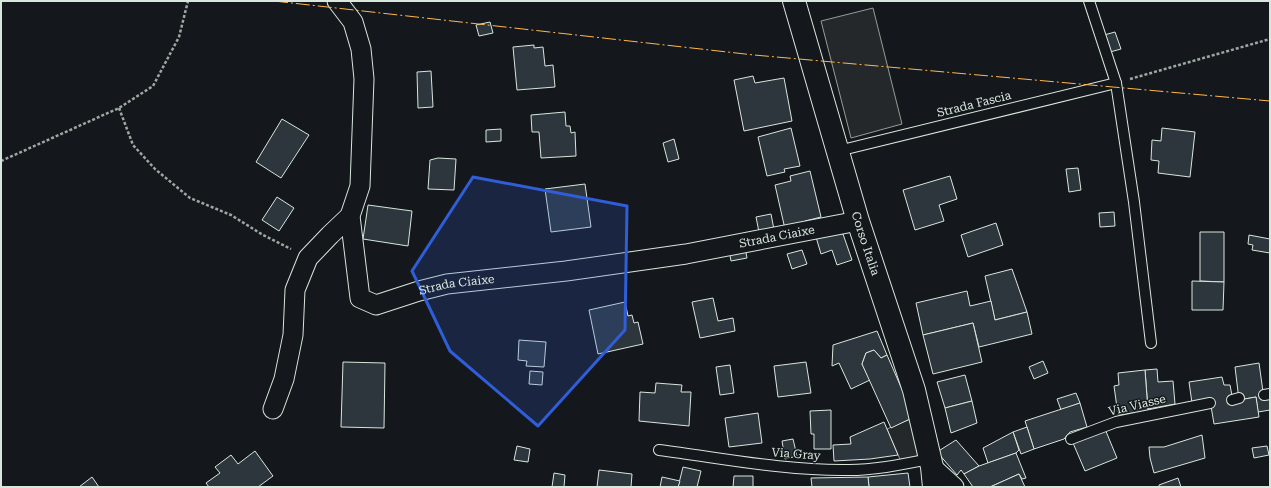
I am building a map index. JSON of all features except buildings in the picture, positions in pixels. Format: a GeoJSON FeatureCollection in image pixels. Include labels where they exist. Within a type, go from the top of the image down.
{"type":"FeatureCollection","features":[{"type":"Feature","properties":{"kind":"main road","name":"Corso Italia"},"geometry":{"type":"LineString","coordinates":[[794,1],[858,220],[914,390],[932,471]]}},
{"type":"Feature","properties":{"kind":"street","name":"Strada Ciaixe"},"geometry":{"type":"LineString","coordinates":[[337,1],[353,22],[362,49],[364,79],[360,186],[350,216],[360,298],[376,304],[447,284],[566,271],[686,254],[858,220]]}},
{"type":"Feature","properties":{"kind":"street"},"geometry":{"type":"LineString","coordinates":[[273,409],[284,380],[293,335],[295,290],[308,258],[330,234],[350,216]]}},
{"type":"Feature","properties":{"kind":"street"},"geometry":{"type":"LineString","coordinates":[[932,471],[954,487]]}},
{"type":"Feature","properties":{"kind":"lane"},"geometry":{"type":"LineString","coordinates":[[1089,1],[1116,83],[1124,125],[1151,343]]}},
{"type":"Feature","properties":{"kind":"lane","name":"Strada Fascia"},"geometry":{"type":"LineString","coordinates":[[838,151],[1116,83]]}},
{"type":"Feature","properties":{"kind":"lane","name":"Via Viasse"},"geometry":{"type":"LineString","coordinates":[[1071,439],[1116,422],[1210,403]]}},
{"type":"Feature","properties":{"kind":"lane","name":"Via Gray"},"geometry":{"type":"LineString","coordinates":[[659,450],[779,467],[856,469],[882,467],[932,471]]}},
{"type":"Feature","properties":{"kind":"path"},"geometry":{"type":"LineString","coordinates":[[1,161],[119,108],[153,86],[179,37],[188,1]]}},
{"type":"Feature","properties":{"kind":"path"},"geometry":{"type":"LineString","coordinates":[[1116,83],[1270,38]]}},
{"type":"Feature","properties":{"kind":"path"},"geometry":{"type":"LineString","coordinates":[[119,108],[133,145],[155,169],[190,198],[231,215],[263,235],[308,258]]}},
{"type":"Feature","properties":{"kind":"highlighted area"},"geometry":{"type":"Polygon","coordinates":[[[473,177],[627,206],[625,330],[538,426],[450,351],[412,271],[473,177]]]}},
{"type":"Feature","properties":{"kind":"shaded area"},"geometry":{"type":"Polygon","coordinates":[[[873,8],[902,124],[851,138],[821,21],[873,8]]]}},
{"type":"Feature","properties":{"kind":"shaded area"},"geometry":{"type":"Polygon","coordinates":[[[920,415],[930,459],[902,464],[887,429],[920,415]]]}},
{"type":"Feature","properties":{"kind":"power"},"geometry":{"type":"LineString","coordinates":[[274,1],[754,55],[1270,101]]}}]}
